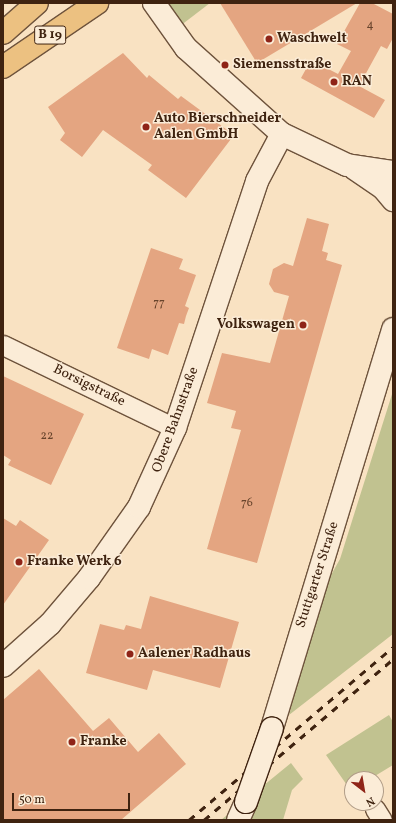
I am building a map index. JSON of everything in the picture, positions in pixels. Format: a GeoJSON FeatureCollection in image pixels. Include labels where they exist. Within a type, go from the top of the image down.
{"type":"FeatureCollection","features":[{"type":"Feature","properties":{"kind":"highway","name":"B 19"},"geometry":{"type":"LineString","coordinates":[[3,33],[37,3]]}},
{"type":"Feature","properties":{"kind":"highway","name":"B 19"},"geometry":{"type":"LineString","coordinates":[[3,67],[97,3]]}},
{"type":"Feature","properties":{"kind":"street"},"geometry":{"type":"LineString","coordinates":[[154,3],[186,48],[282,134],[347,164],[372,180],[393,200]]}},
{"type":"Feature","properties":{"kind":"street","name":"Obere Bahnstraße"},"geometry":{"type":"LineString","coordinates":[[3,666],[50,624],[113,547],[159,468],[175,428],[257,182],[282,134]]}},
{"type":"Feature","properties":{"kind":"street"},"geometry":{"type":"LineString","coordinates":[[347,164],[393,172]]}},
{"type":"Feature","properties":{"kind":"street","name":"Stuttgarter Straße"},"geometry":{"type":"LineString","coordinates":[[242,811],[272,728],[393,329]]}},
{"type":"Feature","properties":{"kind":"street","name":"Borsigstraße"},"geometry":{"type":"LineString","coordinates":[[3,345],[175,428]]}},
{"type":"Feature","properties":{"kind":"green space"},"geometry":{"type":"Polygon","coordinates":[[[166,3],[210,3],[180,26],[166,3]]]}},
{"type":"Feature","properties":{"kind":"green space"},"geometry":{"type":"Polygon","coordinates":[[[393,391],[393,634],[289,715],[322,591],[340,559],[393,391]]]}},
{"type":"Feature","properties":{"kind":"green space"},"geometry":{"type":"Polygon","coordinates":[[[389,715],[393,722],[393,765],[383,771],[344,771],[344,781],[326,755],[389,715]]]}},
{"type":"Feature","properties":{"kind":"green space"},"geometry":{"type":"Polygon","coordinates":[[[291,763],[303,779],[292,790],[283,820],[221,820],[291,763]]]}},
{"type":"Feature","properties":{"kind":"building","name":"Waschwelt"},"geometry":{"type":"Polygon","coordinates":[[[220,3],[357,3],[257,63],[220,3]]]}},
{"type":"Feature","properties":{"kind":"building"},"geometry":{"type":"Polygon","coordinates":[[[360,3],[372,3],[393,14],[393,38],[387,49],[381,46],[359,86],[385,100],[374,118],[301,78],[311,60],[338,74],[351,51],[337,44],[360,3]]]}},
{"type":"Feature","properties":{"kind":"building","name":"Auto Bierschneider Aalen GmbH"},"geometry":{"type":"Polygon","coordinates":[[[123,53],[147,78],[149,75],[178,99],[181,96],[234,135],[186,198],[148,170],[152,165],[103,130],[82,157],[60,140],[65,133],[48,107],[123,53]]]}},
{"type":"Feature","properties":{"kind":"building","name":"Volkswagen"},"geometry":{"type":"Polygon","coordinates":[[[307,218],[329,224],[322,251],[328,253],[326,260],[342,265],[257,563],[207,549],[241,430],[231,428],[236,411],[207,403],[222,353],[270,363],[289,296],[274,292],[269,284],[273,269],[284,263],[293,266],[307,218]]]}},
{"type":"Feature","properties":{"kind":"building"},"geometry":{"type":"Polygon","coordinates":[[[151,248],[183,259],[179,269],[196,275],[185,306],[189,308],[184,324],[179,323],[168,355],[152,349],[149,359],[117,348],[151,248]]]}},
{"type":"Feature","properties":{"kind":"building"},"geometry":{"type":"Polygon","coordinates":[[[3,376],[84,414],[51,485],[8,465],[11,460],[3,455],[3,376]]]}},
{"type":"Feature","properties":{"kind":"building","name":"Franke Werk 6"},"geometry":{"type":"Polygon","coordinates":[[[3,518],[16,526],[20,520],[49,540],[3,605],[3,518]]]}},
{"type":"Feature","properties":{"kind":"building"},"geometry":{"type":"Polygon","coordinates":[[[150,596],[239,622],[220,688],[153,670],[147,690],[86,673],[100,624],[124,630],[126,625],[141,629],[150,596]]]}},
{"type":"Feature","properties":{"kind":"building","name":"Franke"},"geometry":{"type":"Polygon","coordinates":[[[39,669],[93,731],[109,718],[138,752],[159,733],[186,764],[121,820],[3,820],[3,700],[39,669]]]}},
{"type":"Feature","properties":{"kind":"railway"},"geometry":{"type":"LineString","coordinates":[[189,820],[393,647]]}},
{"type":"Feature","properties":{"kind":"railway"},"geometry":{"type":"LineString","coordinates":[[204,820],[393,659]]}},
{"type":"Feature","properties":{"kind":"place","name":"Waschwelt"},"geometry":{"type":"Point","coordinates":[269,39]}},
{"type":"Feature","properties":{"kind":"place","name":"Siemensstraße"},"geometry":{"type":"Point","coordinates":[225,65]}},
{"type":"Feature","properties":{"kind":"place","name":"RAN"},"geometry":{"type":"Point","coordinates":[334,82]}},
{"type":"Feature","properties":{"kind":"place","name":"Auto Bierschneider Aalen GmbH"},"geometry":{"type":"Point","coordinates":[146,127]}},
{"type":"Feature","properties":{"kind":"place","name":"Volkswagen"},"geometry":{"type":"Point","coordinates":[303,325]}},
{"type":"Feature","properties":{"kind":"place","name":"Franke Werk 6"},"geometry":{"type":"Point","coordinates":[19,562]}},
{"type":"Feature","properties":{"kind":"place","name":"Aalener Radhaus"},"geometry":{"type":"Point","coordinates":[130,654]}},
{"type":"Feature","properties":{"kind":"place","name":"Franke"},"geometry":{"type":"Point","coordinates":[72,742]}}]}
